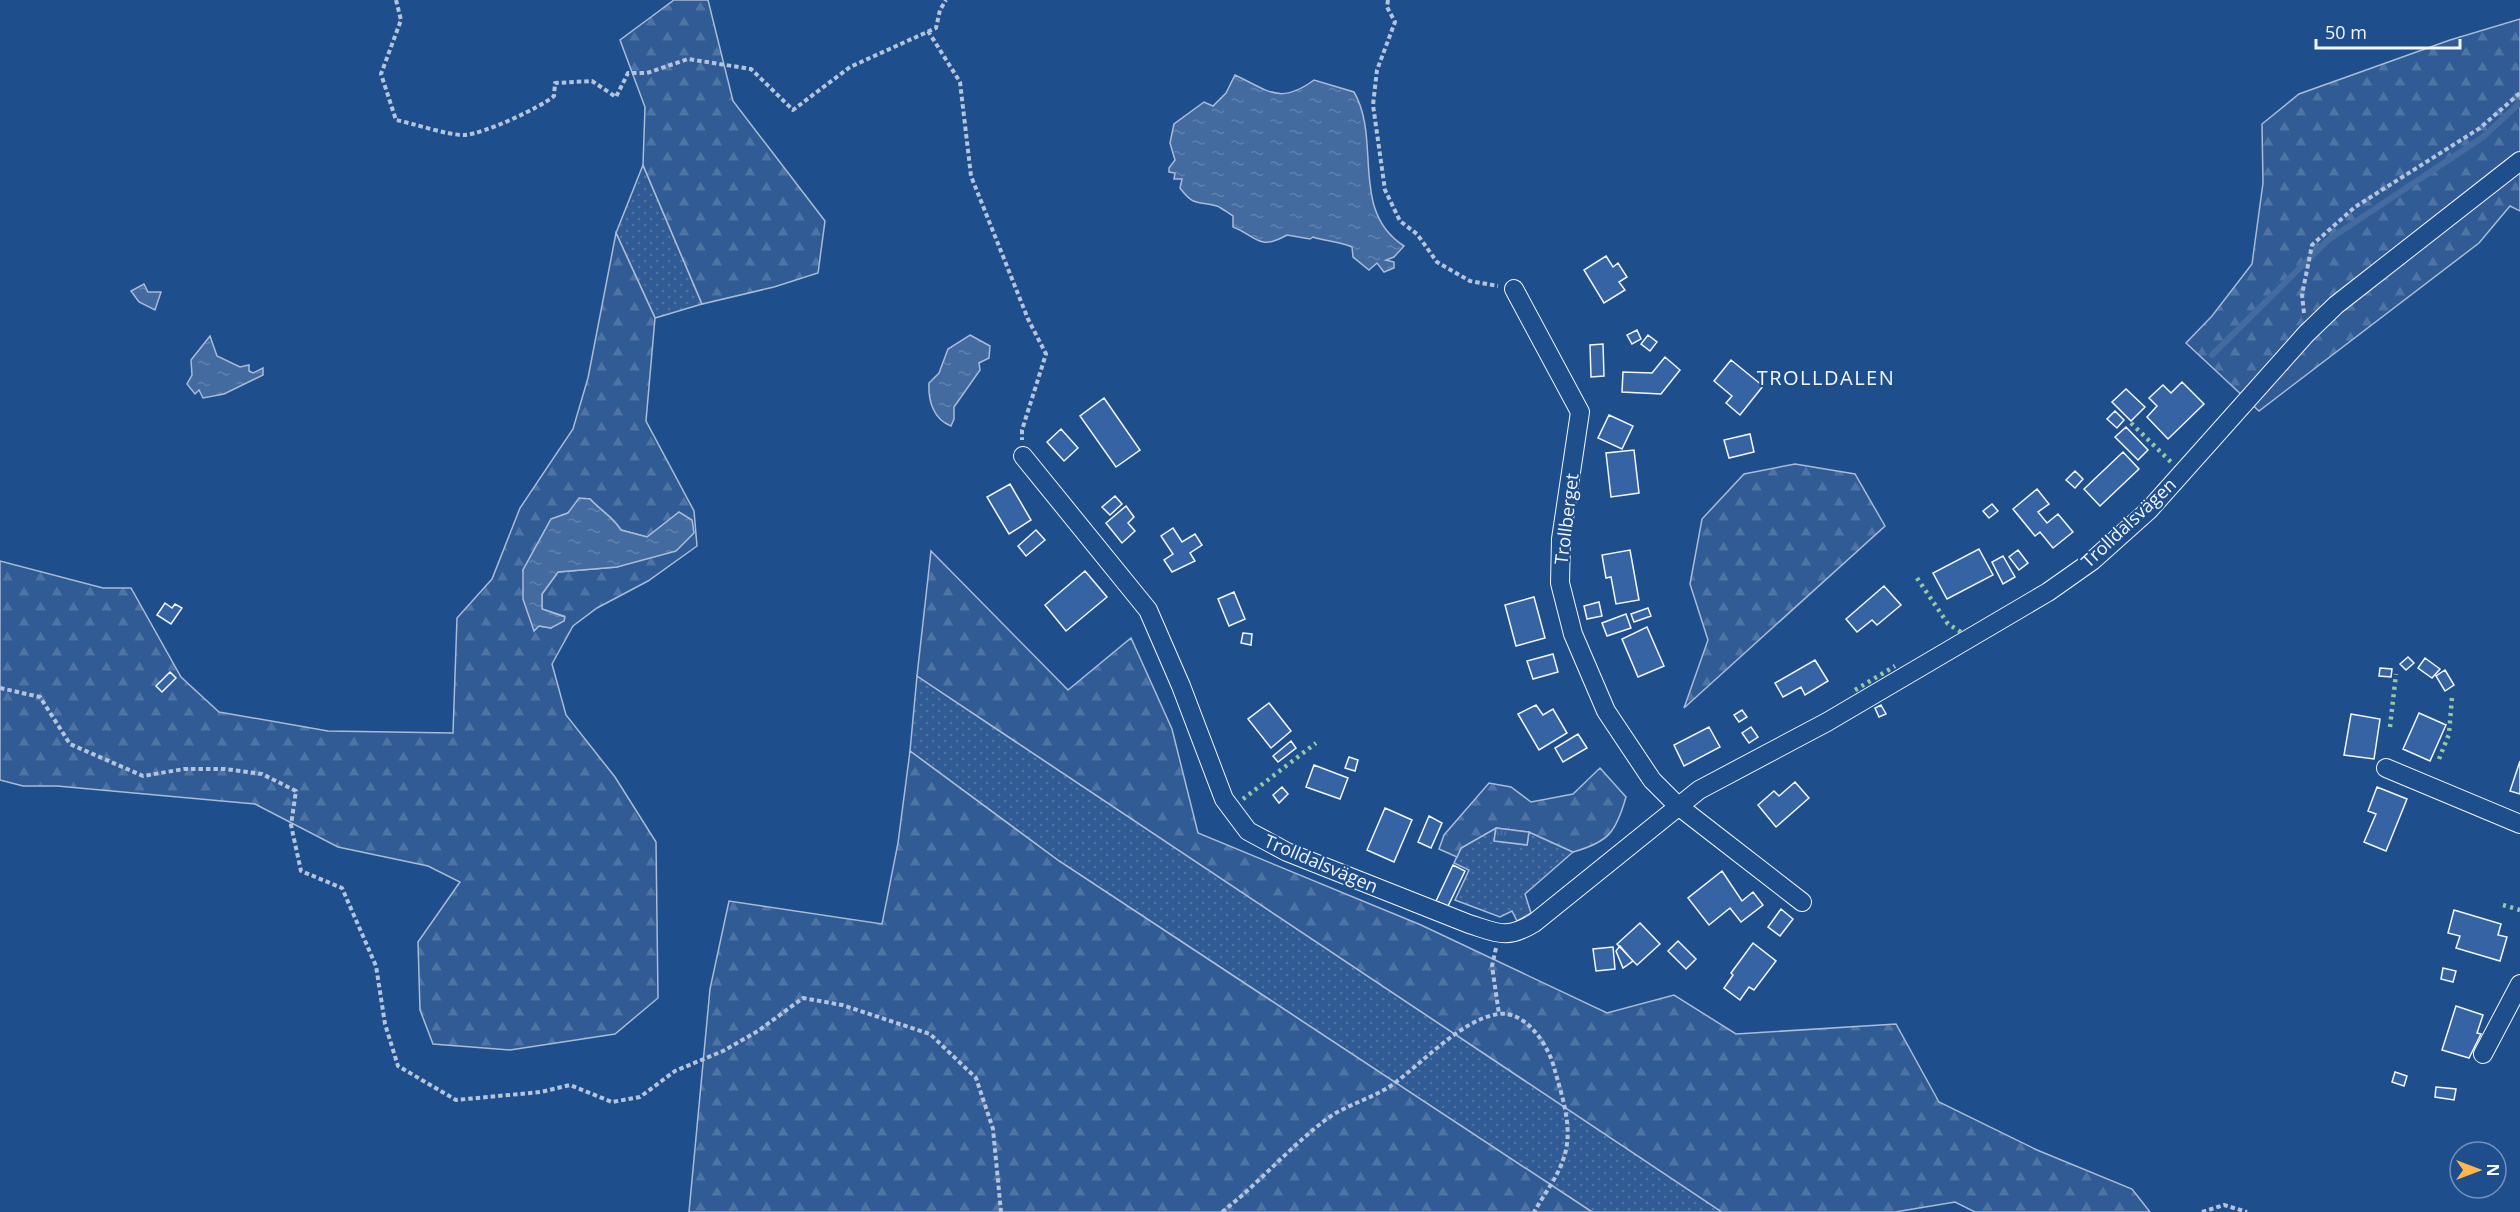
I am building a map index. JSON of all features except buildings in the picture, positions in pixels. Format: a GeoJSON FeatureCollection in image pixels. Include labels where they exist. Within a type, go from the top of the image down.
{"type":"FeatureCollection","features":[{"type":"Feature","properties":{"kind":"street","name":"Trolldalsvägen"},"geometry":{"type":"LineString","coordinates":[[1023,456],[1148,610],[1182,686],[1224,800],[1248,831],[1287,852],[1469,924],[1499,933],[1517,933],[1534,923],[1677,805],[1699,790],[1827,722],[2048,592],[2092,561],[2150,510],[2306,334],[2343,298],[2418,244],[2520,161]]}},
{"type":"Feature","properties":{"kind":"street","name":"Trollberget"},"geometry":{"type":"LineString","coordinates":[[1514,289],[1581,412],[1561,539],[1560,583],[1573,634],[1606,711],[1652,780],[1677,805]]}},
{"type":"Feature","properties":{"kind":"street"},"geometry":{"type":"LineString","coordinates":[[2386,768],[2520,824]]}},
{"type":"Feature","properties":{"kind":"street"},"geometry":{"type":"LineString","coordinates":[[1677,805],[1802,902]]}},
{"type":"Feature","properties":{"kind":"street"},"geometry":{"type":"LineString","coordinates":[[2483,1054],[2520,984]]}},
{"type":"Feature","properties":{"kind":"path"},"geometry":{"type":"LineString","coordinates":[[396,0],[401,20],[381,74],[396,120],[464,135],[525,114],[548,102],[554,96],[555,83],[592,81],[616,97],[628,73],[647,73],[688,59],[751,69],[793,110],[850,67],[936,28],[940,10],[946,0]]}},
{"type":"Feature","properties":{"kind":"path"},"geometry":{"type":"LineString","coordinates":[[1388,0],[1387,7],[1395,22],[1377,70],[1373,105],[1384,190],[1400,221],[1417,234],[1437,262],[1470,281],[1514,289]]}},
{"type":"Feature","properties":{"kind":"path"},"geometry":{"type":"LineString","coordinates":[[928,31],[960,82],[971,176],[1028,319],[1046,354],[1022,430],[1023,456]]}},
{"type":"Feature","properties":{"kind":"path"},"geometry":{"type":"LineString","coordinates":[[2306,334],[2302,295],[2312,245],[2355,207],[2480,128],[2520,93]]}},
{"type":"Feature","properties":{"kind":"path"},"geometry":{"type":"LineString","coordinates":[[0,688],[40,697],[70,744],[142,776],[184,769],[225,769],[262,774],[296,791],[291,825],[301,871],[342,888],[376,966],[385,1024],[398,1066],[456,1100],[541,1092],[570,1085],[612,1102],[640,1097],[675,1071],[723,1051],[758,1030],[803,998],[842,1005],[930,1034],[976,1078],[993,1129],[1001,1212]]}},
{"type":"Feature","properties":{"kind":"path"},"geometry":{"type":"LineString","coordinates":[[1498,1014],[1492,966],[1499,933]]}},
{"type":"Feature","properties":{"kind":"path"},"geometry":{"type":"LineString","coordinates":[[1222,1212],[1251,1190],[1325,1120],[1388,1087],[1463,1029],[1498,1014],[1516,1017],[1541,1038],[1552,1060],[1566,1113],[1568,1135],[1563,1160],[1534,1212]]}},
{"type":"Feature","properties":{"kind":"path"},"geometry":{"type":"LineString","coordinates":[[2202,1212],[2224,1205],[2247,1212]]}},
{"type":"Feature","properties":{"kind":"green space"},"geometry":{"type":"Polygon","coordinates":[[[674,0],[708,0],[733,101],[825,221],[818,273],[774,287],[702,304],[643,165],[645,107],[620,40],[674,0]]]}},
{"type":"Feature","properties":{"kind":"green space"},"geometry":{"type":"Polygon","coordinates":[[[2520,19],[2520,211],[2510,206],[2479,243],[2259,411],[2186,343],[2212,316],[2252,264],[2263,183],[2262,124],[2299,94],[2450,40],[2520,19]]]}},
{"type":"Feature","properties":{"kind":"green space"},"geometry":{"type":"Polygon","coordinates":[[[643,165],[702,304],[655,318],[616,233],[643,165]]]}},
{"type":"Feature","properties":{"kind":"green space"},"geometry":{"type":"Polygon","coordinates":[[[616,233],[655,318],[646,421],[694,511],[697,546],[648,581],[597,608],[573,626],[552,664],[566,715],[615,777],[656,842],[658,998],[615,1034],[510,1050],[433,1044],[420,1010],[418,942],[460,882],[428,866],[338,847],[255,804],[57,786],[23,786],[0,780],[0,561],[103,588],[131,588],[181,677],[219,712],[328,731],[453,733],[457,618],[492,579],[520,508],[573,429],[588,378],[616,233]],[[590,499],[568,513],[551,519],[523,570],[539,626],[551,628],[564,616],[542,609],[542,594],[558,572],[617,567],[639,559],[679,513],[647,537],[621,530],[590,499]]]}},
{"type":"Feature","properties":{"kind":"green space"},"geometry":{"type":"Polygon","coordinates":[[[1795,464],[1855,474],[1885,526],[1684,708],[1708,640],[1690,584],[1702,519],[1744,474],[1795,464]]]}},
{"type":"Feature","properties":{"kind":"green space"},"geometry":{"type":"Polygon","coordinates":[[[931,551],[1068,690],[1131,638],[1172,729],[1198,833],[1421,925],[1607,1013],[1674,995],[1736,1034],[1896,1024],[1939,1102],[2037,1150],[2132,1189],[2150,1212],[1975,1212],[1955,1202],[1895,1212],[1722,1212],[917,676],[931,551]]]}},
{"type":"Feature","properties":{"kind":"green space"},"geometry":{"type":"Polygon","coordinates":[[[917,676],[1722,1212],[1592,1212],[1059,861],[910,751],[917,676]]]}},
{"type":"Feature","properties":{"kind":"green space"},"geometry":{"type":"Polygon","coordinates":[[[910,751],[1059,861],[1592,1212],[689,1212],[710,989],[729,901],[882,924],[898,843],[910,751]]]}},
{"type":"Feature","properties":{"kind":"green space"},"geometry":{"type":"Polygon","coordinates":[[[1600,768],[1626,797],[1614,827],[1609,834],[1595,844],[1573,852],[1529,832],[1496,828],[1461,848],[1457,857],[1439,849],[1444,835],[1489,783],[1511,787],[1531,802],[1573,794],[1600,768]]]}},
{"type":"Feature","properties":{"kind":"green space"},"geometry":{"type":"Polygon","coordinates":[[[1496,828],[1494,840],[1527,845],[1529,832],[1573,852],[1525,894],[1531,913],[1517,921],[1512,911],[1500,917],[1455,900],[1469,870],[1454,863],[1461,848],[1496,828]]]}},
{"type":"Feature","properties":{"kind":"green space"},"geometry":{"type":"Polygon","coordinates":[[[1496,828],[1529,832],[1527,845],[1494,841],[1496,828]]]}},
{"type":"Feature","properties":{"kind":"water"},"geometry":{"type":"Polygon","coordinates":[[[1235,75],[1274,93],[1292,92],[1314,80],[1354,92],[1362,111],[1366,131],[1371,195],[1377,214],[1387,231],[1404,246],[1394,257],[1386,260],[1394,262],[1394,268],[1384,272],[1377,263],[1369,270],[1353,257],[1352,247],[1313,237],[1310,239],[1287,235],[1270,242],[1259,241],[1233,227],[1233,216],[1223,209],[1193,201],[1180,188],[1182,179],[1174,179],[1175,173],[1169,172],[1175,160],[1170,143],[1174,124],[1204,102],[1213,106],[1226,93],[1235,75]]]}},
{"type":"Feature","properties":{"kind":"water"},"geometry":{"type":"Polygon","coordinates":[[[144,284],[148,292],[161,292],[155,310],[139,302],[131,291],[144,284]]]}},
{"type":"Feature","properties":{"kind":"water"},"geometry":{"type":"Polygon","coordinates":[[[970,335],[990,346],[989,358],[979,363],[980,370],[954,407],[954,419],[951,426],[936,414],[929,396],[929,383],[939,373],[948,349],[970,335]]]}},
{"type":"Feature","properties":{"kind":"water"},"geometry":{"type":"Polygon","coordinates":[[[210,336],[217,356],[240,367],[249,365],[249,371],[253,373],[263,368],[263,375],[224,394],[203,398],[199,390],[195,394],[187,384],[192,375],[191,360],[210,336]]]}},
{"type":"Feature","properties":{"kind":"water"},"geometry":{"type":"Polygon","coordinates":[[[579,498],[590,499],[621,530],[647,537],[679,512],[692,520],[694,533],[676,551],[617,567],[558,572],[542,594],[542,609],[565,617],[564,621],[551,628],[539,626],[534,631],[523,599],[523,570],[551,519],[568,513],[579,498]]]}},
{"type":"Feature","properties":{"kind":"waterway"},"geometry":{"type":"LineString","coordinates":[[2212,355],[2328,240],[2483,137],[2520,103]]}},
{"type":"Feature","properties":{"kind":"hedge"},"geometry":{"type":"LineString","coordinates":[[2131,423],[2173,464]]}},
{"type":"Feature","properties":{"kind":"hedge"},"geometry":{"type":"LineString","coordinates":[[1917,578],[1948,624],[1961,632],[1965,630]]}},
{"type":"Feature","properties":{"kind":"hedge"},"geometry":{"type":"LineString","coordinates":[[1855,690],[1895,666]]}},
{"type":"Feature","properties":{"kind":"hedge"},"geometry":{"type":"LineString","coordinates":[[2390,727],[2396,674]]}},
{"type":"Feature","properties":{"kind":"hedge"},"geometry":{"type":"LineString","coordinates":[[2439,759],[2449,734],[2452,697]]}},
{"type":"Feature","properties":{"kind":"hedge"},"geometry":{"type":"LineString","coordinates":[[1243,799],[1316,743]]}},
{"type":"Feature","properties":{"kind":"hedge"},"geometry":{"type":"LineString","coordinates":[[2503,905],[2520,910]]}},
{"type":"Feature","properties":{"kind":"district","name":"TROLLDALEN"},"geometry":{"type":"Point","coordinates":[1826,378]}}]}
